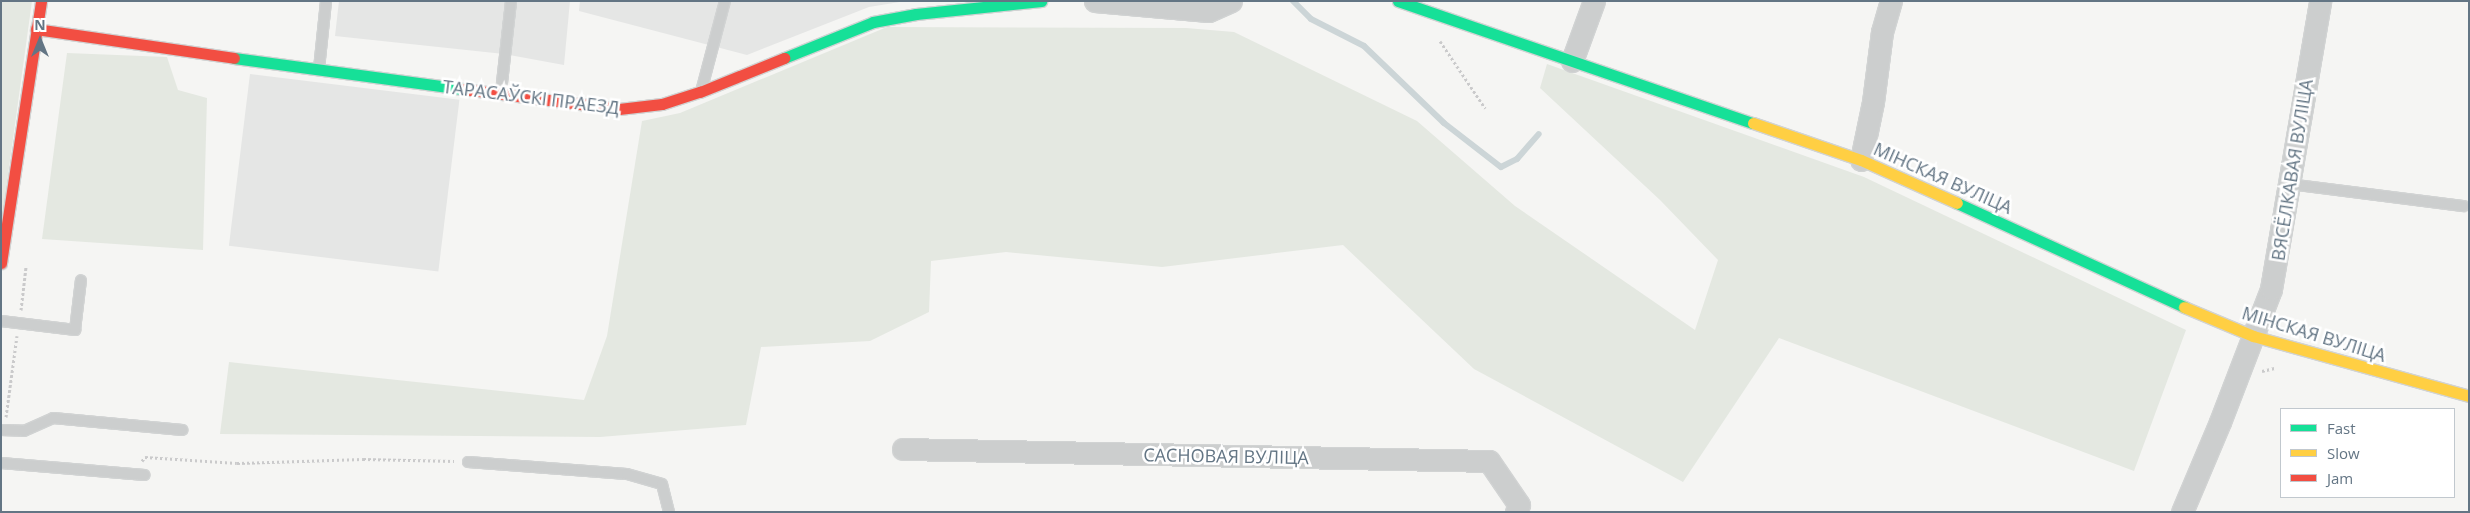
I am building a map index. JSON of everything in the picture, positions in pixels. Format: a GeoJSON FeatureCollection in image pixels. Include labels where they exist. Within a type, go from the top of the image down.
{"type":"FeatureCollection","features":[{"type":"Feature","properties":{"kind":"street"},"geometry":{"type":"LineString","coordinates":[[1,263],[41,1]]}},
{"type":"Feature","properties":{"kind":"street","name":"ТАРАСАЎСКІ ПРАЕЗД"},"geometry":{"type":"LineString","coordinates":[[36,29],[318,70],[619,109],[662,104],[872,22],[916,14],[1041,1]]}},
{"type":"Feature","properties":{"kind":"street"},"geometry":{"type":"LineString","coordinates":[[1095,1],[1209,11],[1231,1]]}},
{"type":"Feature","properties":{"kind":"street","name":"МІНСКАЯ ВУЛІЦА"},"geometry":{"type":"LineString","coordinates":[[1398,1],[1861,160],[2211,319],[2253,336],[2469,396]]}},
{"type":"Feature","properties":{"kind":"street"},"geometry":{"type":"LineString","coordinates":[[1572,61],[1594,1]]}},
{"type":"Feature","properties":{"kind":"street"},"geometry":{"type":"LineString","coordinates":[[1861,160],[1873,102],[1882,32],[1891,1]]}},
{"type":"Feature","properties":{"kind":"street","name":"ВЯСЁЛКАВАЯ ВУЛІЦА"},"geometry":{"type":"LineString","coordinates":[[2182,512],[2271,289],[2320,1]]}},
{"type":"Feature","properties":{"kind":"street","name":"САСНОВАЯ ВУЛІЦА"},"geometry":{"type":"LineString","coordinates":[[903,449],[1489,461],[1518,505],[1516,512]]}},
{"type":"Feature","properties":{"kind":"lane"},"geometry":{"type":"LineString","coordinates":[[318,70],[326,1]]}},
{"type":"Feature","properties":{"kind":"lane"},"geometry":{"type":"LineString","coordinates":[[501,94],[511,1]]}},
{"type":"Feature","properties":{"kind":"lane"},"geometry":{"type":"LineString","coordinates":[[702,89],[725,1]]}},
{"type":"Feature","properties":{"kind":"lane"},"geometry":{"type":"LineString","coordinates":[[2289,184],[2464,206]]}},
{"type":"Feature","properties":{"kind":"lane"},"geometry":{"type":"LineString","coordinates":[[1,321],[76,330],[81,280]]}},
{"type":"Feature","properties":{"kind":"lane"},"geometry":{"type":"LineString","coordinates":[[3,430],[24,431],[53,418],[182,430]]}},
{"type":"Feature","properties":{"kind":"lane"},"geometry":{"type":"LineString","coordinates":[[468,462],[627,474],[662,484],[669,512]]}},
{"type":"Feature","properties":{"kind":"lane"},"geometry":{"type":"LineString","coordinates":[[1,463],[144,475]]}},
{"type":"Feature","properties":{"kind":"path"},"geometry":{"type":"LineString","coordinates":[[1438,38],[1484,108]]}},
{"type":"Feature","properties":{"kind":"path"},"geometry":{"type":"LineString","coordinates":[[3,430],[27,263]]}},
{"type":"Feature","properties":{"kind":"path"},"geometry":{"type":"LineString","coordinates":[[130,474],[145,457],[237,463],[363,459],[468,462]]}},
{"type":"Feature","properties":{"kind":"shaded area"},"geometry":{"type":"Polygon","coordinates":[[[1,1],[32,1],[1,226],[1,1]]]}},
{"type":"Feature","properties":{"kind":"shaded area"},"geometry":{"type":"Polygon","coordinates":[[[339,1],[570,1],[564,65],[504,54],[335,36],[339,1]]]}},
{"type":"Feature","properties":{"kind":"shaded area"},"geometry":{"type":"Polygon","coordinates":[[[580,1],[906,1],[869,7],[747,55],[579,11],[580,1]]]}},
{"type":"Feature","properties":{"kind":"shaded area"},"geometry":{"type":"Polygon","coordinates":[[[887,27],[1186,28],[1234,32],[1417,121],[1515,206],[1695,330],[1718,260],[1660,200],[1540,88],[1547,64],[1864,177],[2186,330],[2134,471],[1779,338],[1683,482],[1474,369],[1343,245],[1162,267],[1006,252],[931,261],[929,312],[870,341],[761,347],[746,425],[600,437],[220,434],[229,362],[584,400],[607,336],[642,121],[680,113],[887,27]]]}},
{"type":"Feature","properties":{"kind":"shaded area"},"geometry":{"type":"Polygon","coordinates":[[[67,53],[167,57],[178,90],[207,98],[203,250],[42,239],[67,53]]]}},
{"type":"Feature","properties":{"kind":"shaded area"},"geometry":{"type":"Polygon","coordinates":[[[250,74],[459,100],[438,271],[229,246],[250,74]]]}},
{"type":"Feature","properties":{"kind":"waterway"},"geometry":{"type":"LineString","coordinates":[[1293,1],[1311,19],[1364,46],[1444,123],[1501,167],[1517,159],[1539,134]]}},
{"type":"Feature","properties":{"kind":"traffic: fast"},"geometry":{"type":"LineString","coordinates":[[784,58],[873,22],[916,14],[1041,1]]}},
{"type":"Feature","properties":{"kind":"traffic: fast"},"geometry":{"type":"LineString","coordinates":[[1398,1],[1753,123]]}},
{"type":"Feature","properties":{"kind":"traffic: fast"},"geometry":{"type":"LineString","coordinates":[[234,58],[463,89]]}},
{"type":"Feature","properties":{"kind":"traffic: fast"},"geometry":{"type":"LineString","coordinates":[[1957,203],[2184,307]]}},
{"type":"Feature","properties":{"kind":"traffic: slow"},"geometry":{"type":"LineString","coordinates":[[1753,123],[1861,160],[1957,203]]}},
{"type":"Feature","properties":{"kind":"traffic: slow"},"geometry":{"type":"LineString","coordinates":[[2184,307],[2253,336],[2469,396]]}},
{"type":"Feature","properties":{"kind":"traffic: jam"},"geometry":{"type":"LineString","coordinates":[[1,263],[41,1]]}},
{"type":"Feature","properties":{"kind":"traffic: jam"},"geometry":{"type":"LineString","coordinates":[[36,29],[234,58]]}},
{"type":"Feature","properties":{"kind":"traffic: jam"},"geometry":{"type":"LineString","coordinates":[[463,89],[619,109],[662,104],[700,92],[784,58]]}}]}
